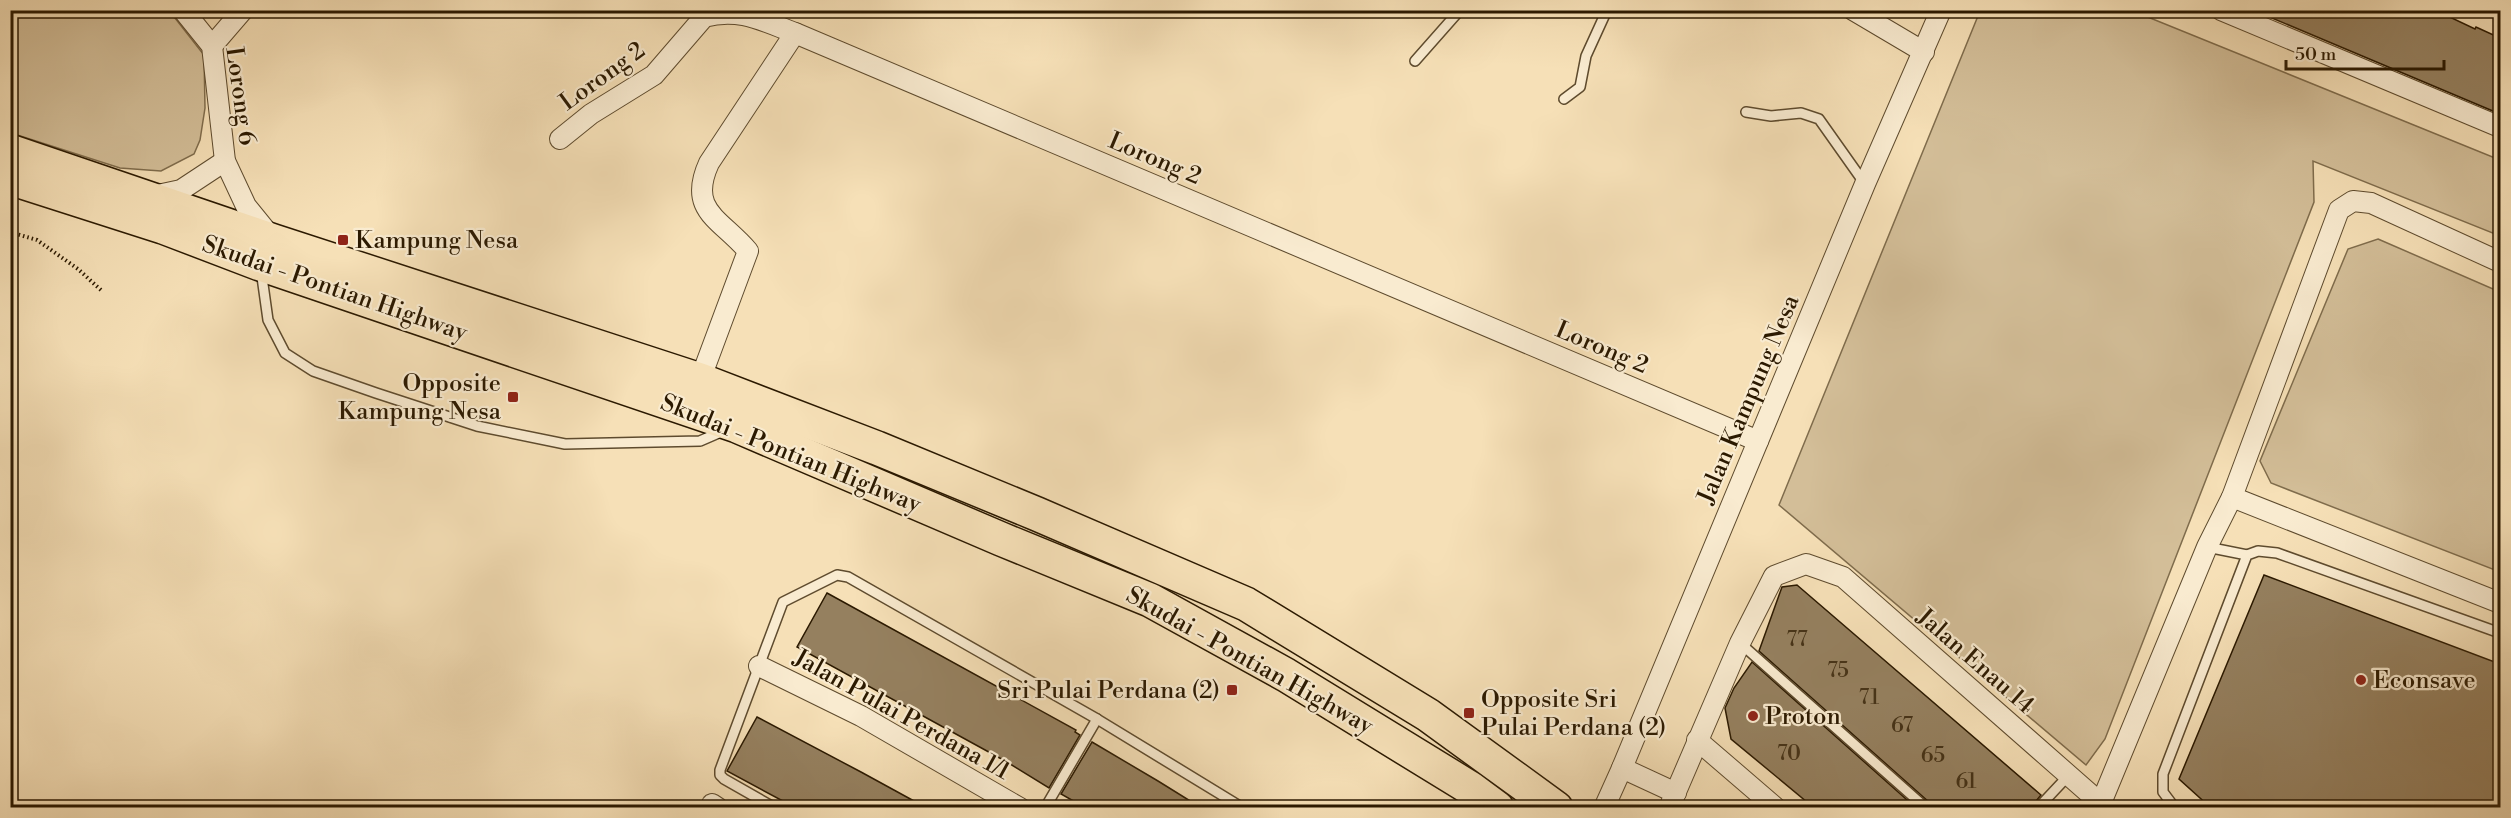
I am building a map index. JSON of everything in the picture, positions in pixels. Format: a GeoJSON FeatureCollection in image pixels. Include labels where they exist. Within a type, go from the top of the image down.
{"type":"FeatureCollection","features":[{"type":"Feature","properties":{"kind":"highway","name":"Skudai - Pontian Highway"},"geometry":{"type":"LineString","coordinates":[[10,151],[146,197],[267,252],[737,426],[1150,600],[1286,675],[1497,807]]}},
{"type":"Feature","properties":{"kind":"highway","name":"Skudai - Pontian Highway"},"geometry":{"type":"LineString","coordinates":[[10,178],[163,227],[267,252],[700,380],[877,448],[1246,604],[1428,715],[1556,807]]}},
{"type":"Feature","properties":{"kind":"street","name":"Lorong 6"},"geometry":{"type":"LineString","coordinates":[[183,10],[212,46],[225,161],[267,252]]}},
{"type":"Feature","properties":{"kind":"street"},"geometry":{"type":"LineString","coordinates":[[212,46],[243,10]]}},
{"type":"Feature","properties":{"kind":"street"},"geometry":{"type":"LineString","coordinates":[[1853,10],[1924,52]]}},
{"type":"Feature","properties":{"kind":"street","name":"Jalan Kampung Nesa"},"geometry":{"type":"LineString","coordinates":[[1604,807],[1865,184],[1941,10]]}},
{"type":"Feature","properties":{"kind":"street"},"geometry":{"type":"LineString","coordinates":[[2221,10],[2500,127]]}},
{"type":"Feature","properties":{"kind":"street","name":"Lorong 2"},"geometry":{"type":"LineString","coordinates":[[560,139],[591,114],[654,75],[704,17],[716,14],[745,14],[795,33],[1758,441]]}},
{"type":"Feature","properties":{"kind":"street"},"geometry":{"type":"LineString","coordinates":[[700,380],[748,251],[708,212],[702,194],[702,178],[709,163],[795,33]]}},
{"type":"Feature","properties":{"kind":"street","name":"Lorong 6"},"geometry":{"type":"LineString","coordinates":[[146,197],[181,190],[225,161]]}},
{"type":"Feature","properties":{"kind":"street"},"geometry":{"type":"LineString","coordinates":[[2103,805],[2207,547],[2232,497],[2340,210],[2353,201],[2371,203],[2500,262]]}},
{"type":"Feature","properties":{"kind":"street"},"geometry":{"type":"LineString","coordinates":[[2232,497],[2500,603]]}},
{"type":"Feature","properties":{"kind":"street","name":"Jalan Enau 14"},"geometry":{"type":"LineString","coordinates":[[1740,643],[1774,576],[1806,564],[1843,577],[2103,805]]}},
{"type":"Feature","properties":{"kind":"street"},"geometry":{"type":"LineString","coordinates":[[1622,768],[1672,800],[1740,643]]}},
{"type":"Feature","properties":{"kind":"street","name":"Jalan Pulai Perdana 1/1"},"geometry":{"type":"LineString","coordinates":[[759,666],[861,716],[1020,807]]}},
{"type":"Feature","properties":{"kind":"street"},"geometry":{"type":"LineString","coordinates":[[1697,740],[1776,807]]}},
{"type":"Feature","properties":{"kind":"lane"},"geometry":{"type":"LineString","coordinates":[[1415,61],[1460,10]]}},
{"type":"Feature","properties":{"kind":"lane"},"geometry":{"type":"LineString","coordinates":[[1564,99],[1580,87],[1586,56],[1607,10]]}},
{"type":"Feature","properties":{"kind":"lane"},"geometry":{"type":"LineString","coordinates":[[1746,112],[1771,116],[1801,113],[1819,119],[1865,184]]}},
{"type":"Feature","properties":{"kind":"lane"},"geometry":{"type":"LineString","coordinates":[[267,252],[268,320],[285,353],[313,371],[477,426],[565,444],[700,441],[737,426]]}},
{"type":"Feature","properties":{"kind":"lane"},"geometry":{"type":"LineString","coordinates":[[2207,547],[2247,555],[2258,551],[2277,553],[2500,633]]}},
{"type":"Feature","properties":{"kind":"lane"},"geometry":{"type":"LineString","coordinates":[[2175,807],[2163,792],[2163,774],[2247,555]]}},
{"type":"Feature","properties":{"kind":"lane"},"geometry":{"type":"LineString","coordinates":[[776,807],[720,775],[783,602],[837,575],[848,577],[1097,719],[1243,807]]}},
{"type":"Feature","properties":{"kind":"lane"},"geometry":{"type":"LineString","coordinates":[[1740,643],[1926,807]]}},
{"type":"Feature","properties":{"kind":"lane"},"geometry":{"type":"LineString","coordinates":[[1045,807],[1097,719]]}},
{"type":"Feature","properties":{"kind":"lane"},"geometry":{"type":"LineString","coordinates":[[2038,807],[2068,776]]}},
{"type":"Feature","properties":{"kind":"path"},"geometry":{"type":"LineString","coordinates":[[10,232],[37,240],[78,269],[102,291]]}},
{"type":"Feature","properties":{"kind":"shaded area"},"geometry":{"type":"Polygon","coordinates":[[[11,11],[161,11],[175,18],[204,55],[205,108],[200,140],[194,154],[161,171],[120,168],[11,133],[11,11]]]}},
{"type":"Feature","properties":{"kind":"shaded area"},"geometry":{"type":"Polygon","coordinates":[[[1980,11],[2133,11],[2500,160],[2500,236],[2313,161],[2314,202],[2105,739],[2086,765],[1779,505],[1980,11]]]}},
{"type":"Feature","properties":{"kind":"shaded area"},"geometry":{"type":"Polygon","coordinates":[[[2378,239],[2500,292],[2500,572],[2271,483],[2260,461],[2348,249],[2378,239]]]}},
{"type":"Feature","properties":{"kind":"building"},"geometry":{"type":"Polygon","coordinates":[[[2253,10],[2435,10],[2475,29],[2476,27],[2500,38],[2500,114],[2253,10]]]}},
{"type":"Feature","properties":{"kind":"building","name":"Econsave"},"geometry":{"type":"Polygon","coordinates":[[[2264,575],[2500,664],[2500,807],[2210,807],[2179,779],[2264,575]]]}},
{"type":"Feature","properties":{"kind":"building"},"geometry":{"type":"Polygon","coordinates":[[[1797,585],[2041,795],[2031,807],[1933,807],[1759,651],[1782,587],[1797,585]]]}},
{"type":"Feature","properties":{"kind":"building"},"geometry":{"type":"Polygon","coordinates":[[[827,593],[1076,730],[1075,732],[1080,735],[1049,788],[1007,762],[797,647],[827,593]]]}},
{"type":"Feature","properties":{"kind":"building"},"geometry":{"type":"Polygon","coordinates":[[[1752,662],[1915,807],[1813,807],[1731,739],[1725,708],[1734,688],[1752,662]]]}},
{"type":"Feature","properties":{"kind":"building"},"geometry":{"type":"Polygon","coordinates":[[[757,717],[925,807],[794,807],[727,771],[757,717]]]}},
{"type":"Feature","properties":{"kind":"building"},"geometry":{"type":"Polygon","coordinates":[[[1092,742],[1200,807],[1084,807],[1061,794],[1092,742]]]}},
{"type":"Feature","properties":{"kind":"place","name":"Kampung Nesa"},"geometry":{"type":"Point","coordinates":[343,240]}},
{"type":"Feature","properties":{"kind":"place","name":"Opposite Kampung Nesa"},"geometry":{"type":"Point","coordinates":[513,397]}},
{"type":"Feature","properties":{"kind":"place","name":"Econsave"},"geometry":{"type":"Point","coordinates":[2361,680]}},
{"type":"Feature","properties":{"kind":"place","name":"Sri Pulai Perdana (2)"},"geometry":{"type":"Point","coordinates":[1232,690]}},
{"type":"Feature","properties":{"kind":"place","name":"Opposite Sri Pulai Perdana (2)"},"geometry":{"type":"Point","coordinates":[1469,713]}},
{"type":"Feature","properties":{"kind":"place","name":"Proton"},"geometry":{"type":"Point","coordinates":[1753,716]}}]}
